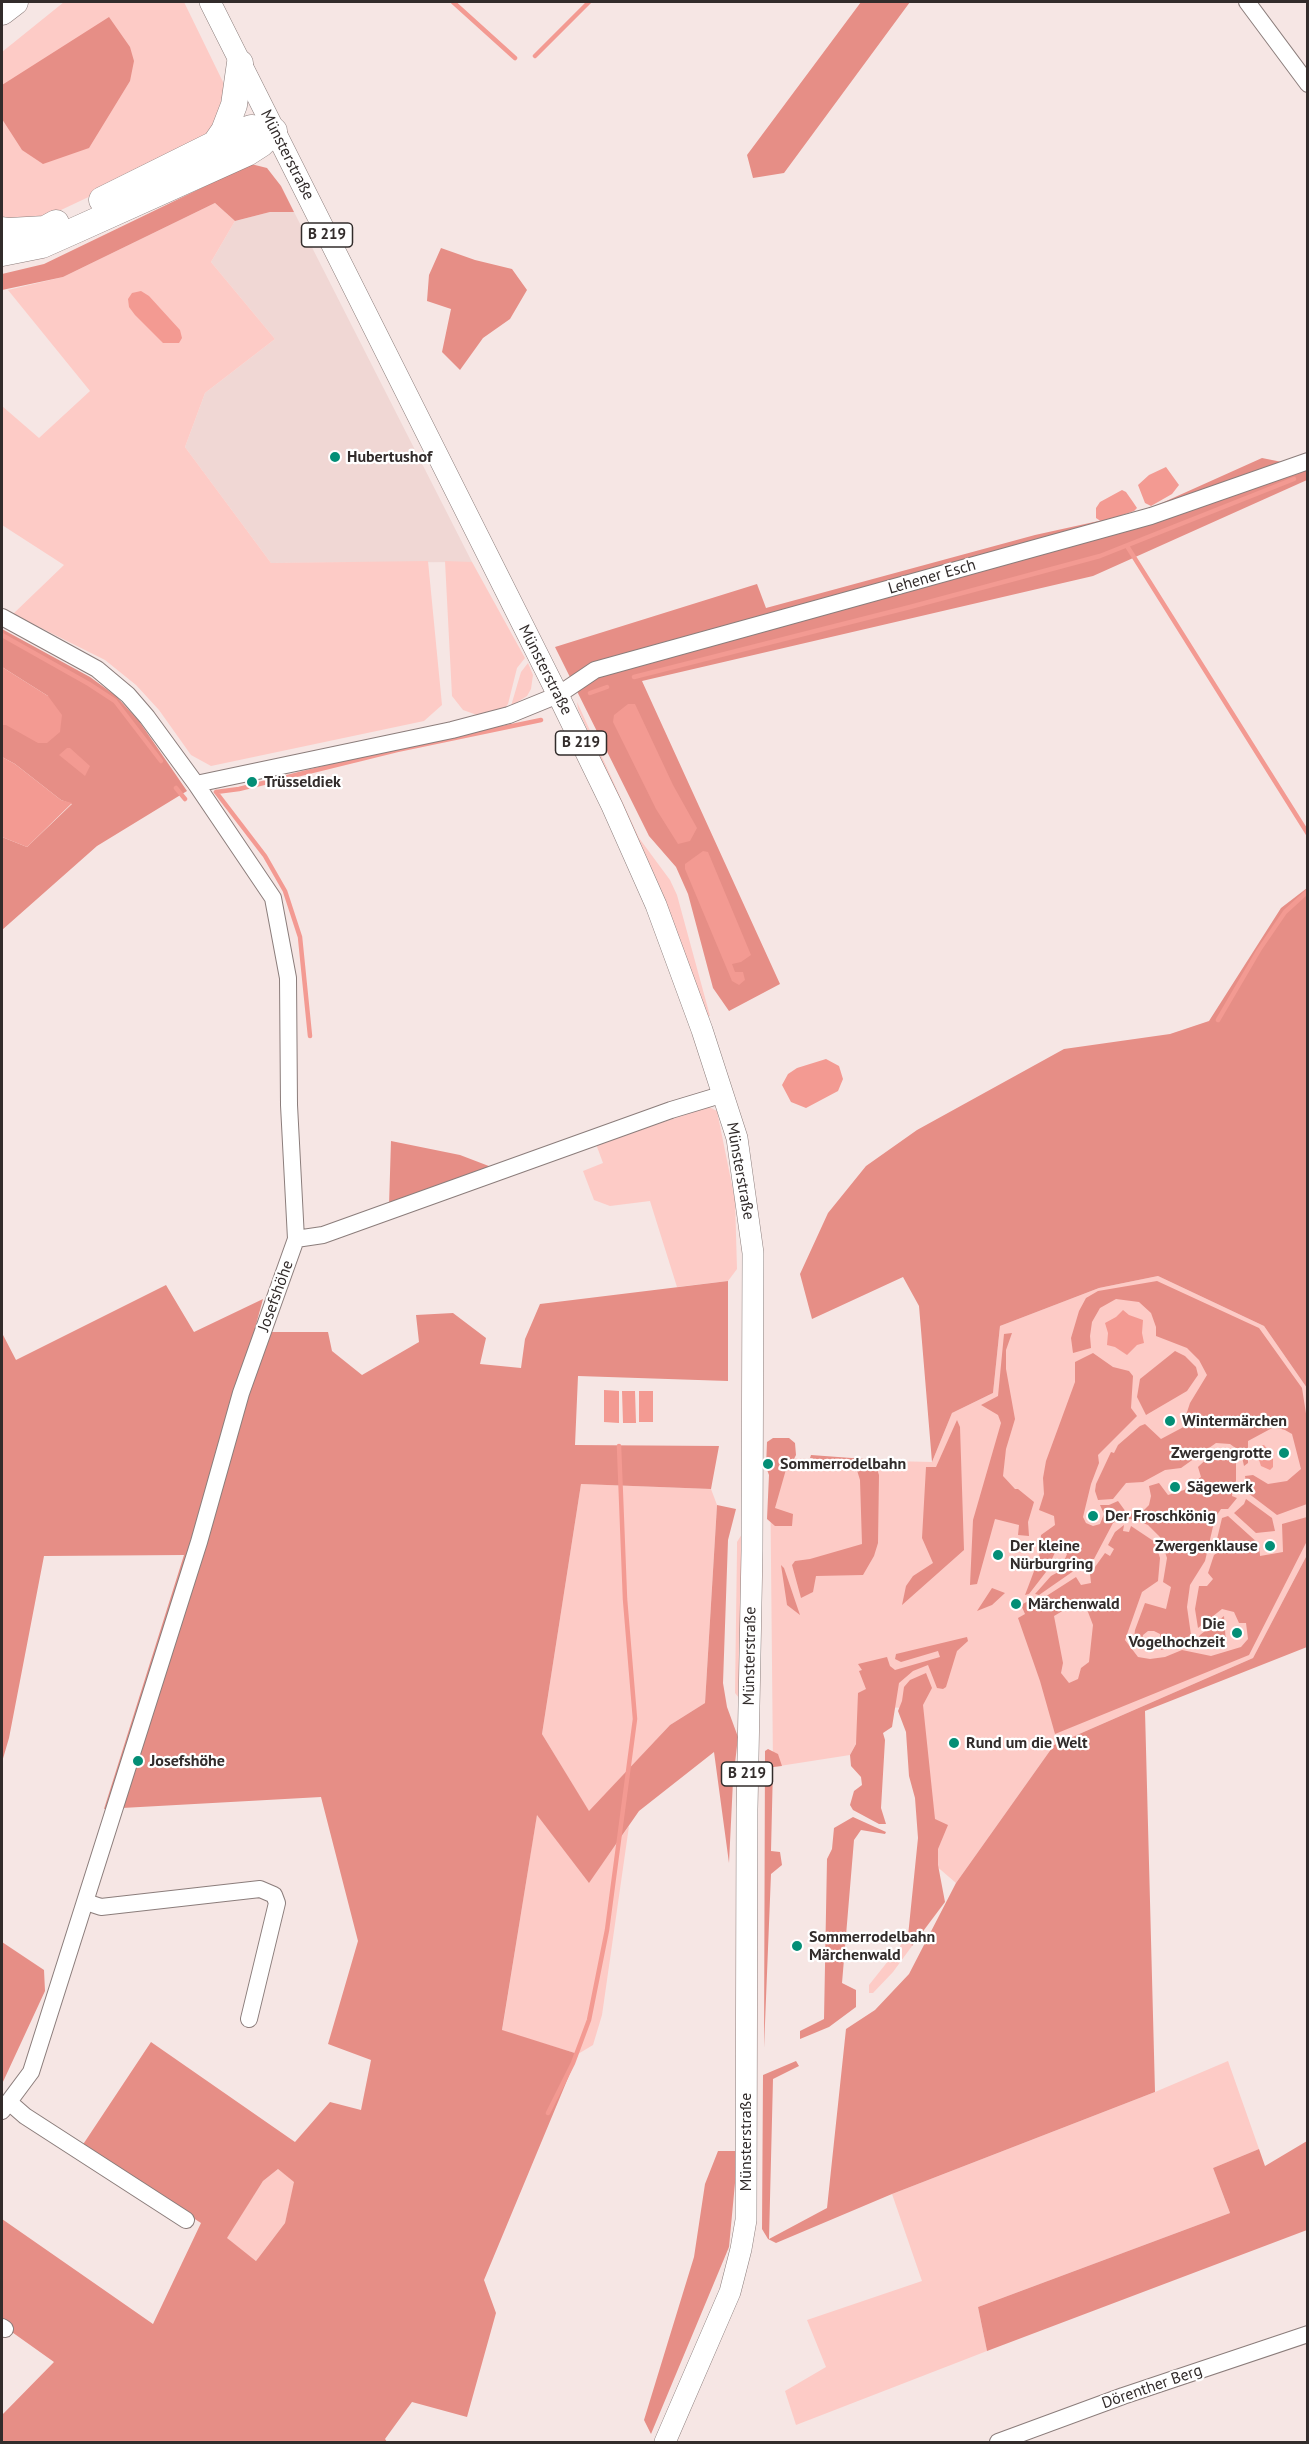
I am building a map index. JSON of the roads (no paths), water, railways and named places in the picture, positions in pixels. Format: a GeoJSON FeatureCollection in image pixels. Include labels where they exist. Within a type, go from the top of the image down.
{"type":"FeatureCollection","features":[{"type":"Feature","properties":{"kind":"highway"},"geometry":{"type":"LineString","coordinates":[[2,12],[15,2]]}},
{"type":"Feature","properties":{"kind":"highway"},"geometry":{"type":"LineString","coordinates":[[215,144],[224,131],[234,105],[240,63]]}},
{"type":"Feature","properties":{"kind":"highway"},"geometry":{"type":"LineString","coordinates":[[2,230],[45,229],[251,128],[274,130]]}},
{"type":"Feature","properties":{"kind":"highway"},"geometry":{"type":"LineString","coordinates":[[2,253],[42,244],[173,187],[248,153],[261,144],[274,130]]}},
{"type":"Feature","properties":{"kind":"main road","name":"Münsterstraße"},"geometry":{"type":"LineString","coordinates":[[210,2],[558,695],[656,904],[724,1094],[737,1138],[753,1253],[752,1551],[747,1821],[746,2220],[730,2292],[665,2442]]}},
{"type":"Feature","properties":{"kind":"street"},"geometry":{"type":"LineString","coordinates":[[1247,2],[1308,84]]}},
{"type":"Feature","properties":{"kind":"street","name":"Lehener Esch"},"geometry":{"type":"LineString","coordinates":[[558,695],[595,670],[1151,516],[1308,461]]}},
{"type":"Feature","properties":{"kind":"street"},"geometry":{"type":"LineString","coordinates":[[2,617],[97,669],[128,695],[147,717],[195,784],[452,730],[509,715],[558,695]]}},
{"type":"Feature","properties":{"kind":"street","name":"Josefshöhe"},"geometry":{"type":"LineString","coordinates":[[186,2220],[25,2116],[5,2106],[31,2072],[199,1542],[241,1393],[296,1239],[289,1105],[288,978],[273,898],[195,784]]}},
{"type":"Feature","properties":{"kind":"street","name":"Josefshöhe"},"geometry":{"type":"LineString","coordinates":[[296,1239],[323,1235],[671,1110],[724,1094]]}},
{"type":"Feature","properties":{"kind":"street"},"geometry":{"type":"LineString","coordinates":[[86,1902],[101,1907],[260,1889],[274,1895],[277,1903],[249,2019]]}},
{"type":"Feature","properties":{"kind":"street","name":"Dörenther Berg"},"geometry":{"type":"LineString","coordinates":[[998,2442],[1308,2334]]}},
{"type":"Feature","properties":{"kind":"waterway"},"geometry":{"type":"LineString","coordinates":[[453,2],[515,58]]}},
{"type":"Feature","properties":{"kind":"waterway"},"geometry":{"type":"LineString","coordinates":[[535,56],[589,2]]}},
{"type":"Feature","properties":{"kind":"waterway"},"geometry":{"type":"LineString","coordinates":[[634,677],[1100,556],[1294,479]]}},
{"type":"Feature","properties":{"kind":"waterway"},"geometry":{"type":"LineString","coordinates":[[1127,546],[1308,834]]}},
{"type":"Feature","properties":{"kind":"waterway"},"geometry":{"type":"LineString","coordinates":[[2,635],[115,701],[161,761]]}},
{"type":"Feature","properties":{"kind":"waterway"},"geometry":{"type":"LineString","coordinates":[[590,693],[607,687]]}},
{"type":"Feature","properties":{"kind":"waterway"},"geometry":{"type":"LineString","coordinates":[[216,792],[239,789],[397,750],[541,720]]}},
{"type":"Feature","properties":{"kind":"waterway"},"geometry":{"type":"LineString","coordinates":[[176,788],[185,799]]}},
{"type":"Feature","properties":{"kind":"waterway"},"geometry":{"type":"LineString","coordinates":[[216,792],[265,856],[285,891],[300,937],[310,1036]]}},
{"type":"Feature","properties":{"kind":"waterway"},"geometry":{"type":"LineString","coordinates":[[1218,1020],[1259,950],[1285,912],[1308,891]]}},
{"type":"Feature","properties":{"kind":"waterway"},"geometry":{"type":"LineString","coordinates":[[548,2113],[573,2063],[589,2020],[607,1930],[635,1719],[625,1599],[619,1446]]}},
{"type":"Feature","properties":{"kind":"place","name":"Hubertushof"},"geometry":{"type":"Point","coordinates":[335,457]}},
{"type":"Feature","properties":{"kind":"place","name":"Trüsseldiek"},"geometry":{"type":"Point","coordinates":[252,782]}},
{"type":"Feature","properties":{"kind":"place","name":"Wintermärchen"},"geometry":{"type":"Point","coordinates":[1170,1421]}},
{"type":"Feature","properties":{"kind":"place","name":"Zwergengrotte"},"geometry":{"type":"Point","coordinates":[1284,1453]}},
{"type":"Feature","properties":{"kind":"place","name":"Sommerrodelbahn"},"geometry":{"type":"Point","coordinates":[768,1464]}},
{"type":"Feature","properties":{"kind":"place","name":"Sägewerk"},"geometry":{"type":"Point","coordinates":[1175,1487]}},
{"type":"Feature","properties":{"kind":"place","name":"Der Froschkönig"},"geometry":{"type":"Point","coordinates":[1093,1516]}},
{"type":"Feature","properties":{"kind":"place","name":"Zwergenklause"},"geometry":{"type":"Point","coordinates":[1270,1546]}},
{"type":"Feature","properties":{"kind":"place","name":"Der kleine Nürburgring"},"geometry":{"type":"Point","coordinates":[998,1555]}},
{"type":"Feature","properties":{"kind":"place","name":"Märchenwald"},"geometry":{"type":"Point","coordinates":[1016,1604]}},
{"type":"Feature","properties":{"kind":"place","name":"Die Vogelhochzeit"},"geometry":{"type":"Point","coordinates":[1237,1633]}},
{"type":"Feature","properties":{"kind":"place","name":"Rund um die Welt"},"geometry":{"type":"Point","coordinates":[954,1743]}},
{"type":"Feature","properties":{"kind":"place","name":"Josefshöhe"},"geometry":{"type":"Point","coordinates":[138,1761]}},
{"type":"Feature","properties":{"kind":"place","name":"Sommerrodelbahn Märchenwald"},"geometry":{"type":"Point","coordinates":[797,1946]}}]}
